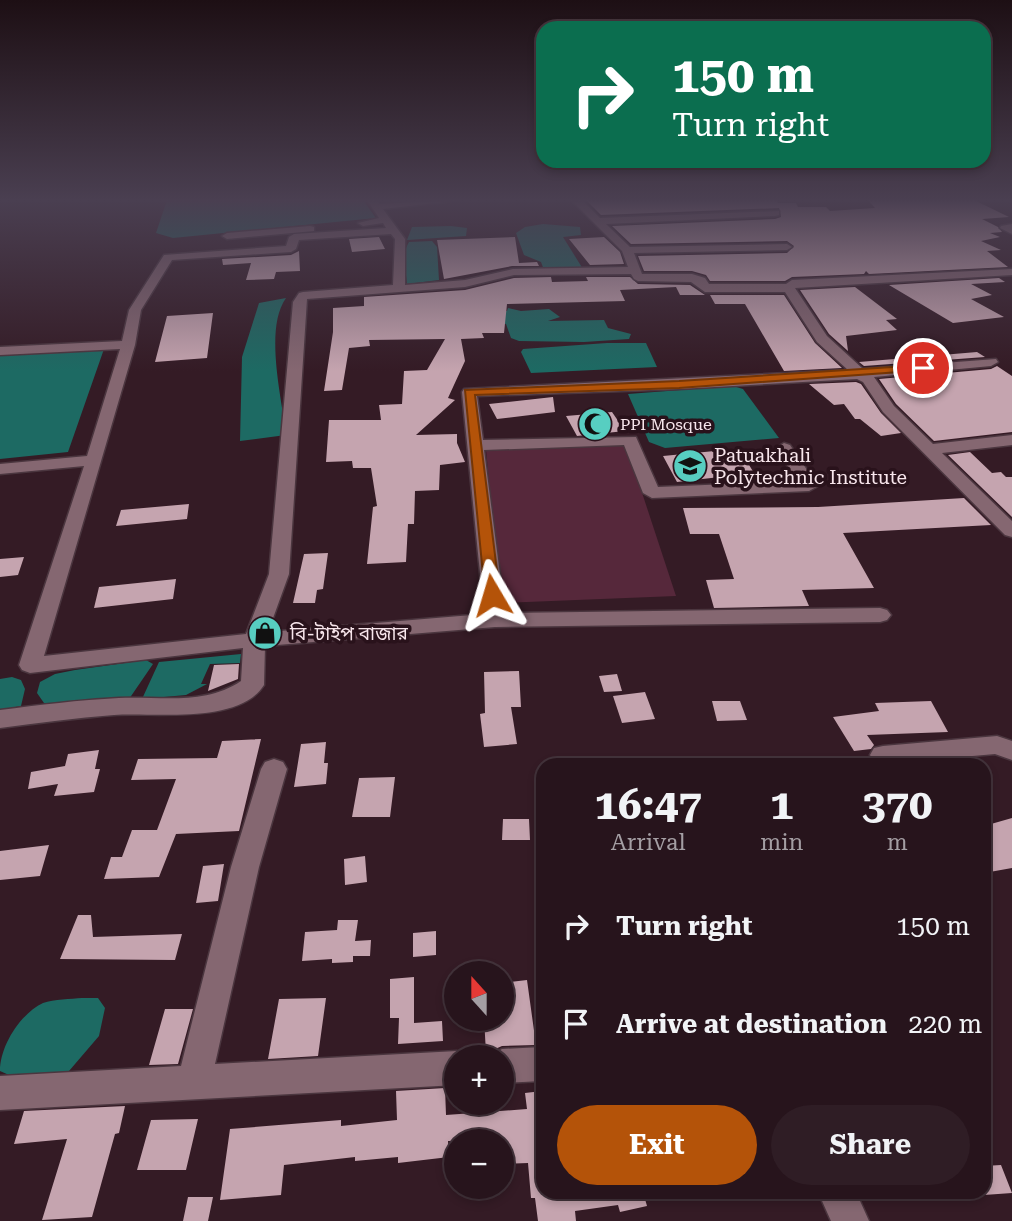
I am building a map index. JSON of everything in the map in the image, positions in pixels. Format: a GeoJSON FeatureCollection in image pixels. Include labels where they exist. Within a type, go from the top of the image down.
{"type":"FeatureCollection","features":[{"type":"Feature","properties":{"kind":"street"},"geometry":{"type":"LineString","coordinates":[[167,257],[135,310],[128,345],[30,665],[254,640],[495,620],[880,615]]}},
{"type":"Feature","properties":{"kind":"street"},"geometry":{"type":"LineString","coordinates":[[399,286],[400,257]]}},
{"type":"Feature","properties":{"kind":"street"},"geometry":{"type":"LineString","coordinates":[[630,257],[638,277],[697,279],[705,288],[789,288],[792,284],[1012,272]]}},
{"type":"Feature","properties":{"kind":"street"},"geometry":{"type":"LineString","coordinates":[[482,268],[513,272],[635,270]]}},
{"type":"Feature","properties":{"kind":"street"},"geometry":{"type":"LineString","coordinates":[[0,719],[118,706],[191,706],[232,699],[252,685],[254,640],[279,574],[299,302],[303,296],[317,293],[433,286],[513,272]]}},
{"type":"Feature","properties":{"kind":"street"},"geometry":{"type":"LineString","coordinates":[[789,288],[822,339],[868,379],[888,409],[1012,531]]}},
{"type":"Feature","properties":{"kind":"street"},"geometry":{"type":"LineString","coordinates":[[0,351],[128,345]]}},
{"type":"Feature","properties":{"kind":"street"},"geometry":{"type":"LineString","coordinates":[[495,620],[469,392],[860,374],[990,362]]}},
{"type":"Feature","properties":{"kind":"street"},"geometry":{"type":"LineString","coordinates":[[475,445],[629,440],[652,493],[809,486],[784,448]]}},
{"type":"Feature","properties":{"kind":"street"},"geometry":{"type":"LineString","coordinates":[[929,449],[1012,440]]}},
{"type":"Feature","properties":{"kind":"street"},"geometry":{"type":"LineString","coordinates":[[0,469],[93,460]]}},
{"type":"Feature","properties":{"kind":"street"},"geometry":{"type":"LineString","coordinates":[[883,755],[996,745],[1012,751]]}},
{"type":"Feature","properties":{"kind":"street"},"geometry":{"type":"LineString","coordinates":[[194,1083],[245,867],[274,769]]}},
{"type":"Feature","properties":{"kind":"street"},"geometry":{"type":"LineString","coordinates":[[514,1065],[536,1063]]}},
{"type":"Feature","properties":{"kind":"street"},"geometry":{"type":"LineString","coordinates":[[0,1093],[444,1069]]}},
{"type":"Feature","properties":{"kind":"street"},"geometry":{"type":"LineString","coordinates":[[841,1199],[850,1221]]}},
{"type":"Feature","properties":{"kind":"shaded area"},"geometry":{"type":"Polygon","coordinates":[[[405,257],[438,257],[439,280],[407,284],[405,257]]]}},
{"type":"Feature","properties":{"kind":"shaded area"},"geometry":{"type":"Polygon","coordinates":[[[529,257],[575,257],[583,269],[544,270],[541,262],[529,257]]]}},
{"type":"Feature","properties":{"kind":"shaded area"},"geometry":{"type":"Polygon","coordinates":[[[286,298],[276,327],[275,345],[286,435],[240,441],[242,357],[259,303],[286,298]]]}},
{"type":"Feature","properties":{"kind":"shaded area"},"geometry":{"type":"Polygon","coordinates":[[[508,308],[521,311],[549,309],[560,317],[548,321],[604,320],[608,328],[631,334],[629,339],[584,342],[519,341],[511,338],[506,324],[499,323],[499,311],[507,311],[508,308]]]}},
{"type":"Feature","properties":{"kind":"shaded area"},"geometry":{"type":"Polygon","coordinates":[[[646,343],[657,367],[531,373],[521,352],[523,349],[646,343]]]}},
{"type":"Feature","properties":{"kind":"shaded area"},"geometry":{"type":"Polygon","coordinates":[[[104,349],[68,452],[0,459],[0,356],[104,349]]]}},
{"type":"Feature","properties":{"kind":"shaded area"},"geometry":{"type":"Polygon","coordinates":[[[733,386],[743,389],[779,438],[665,448],[649,442],[628,394],[733,386]]]}},
{"type":"Feature","properties":{"kind":"shaded area"},"geometry":{"type":"Polygon","coordinates":[[[626,444],[676,596],[500,603],[486,449],[626,444]]]}},
{"type":"Feature","properties":{"kind":"shaded area"},"geometry":{"type":"Polygon","coordinates":[[[241,654],[240,663],[210,664],[201,684],[207,684],[186,695],[142,699],[159,662],[241,654]]]}},
{"type":"Feature","properties":{"kind":"shaded area"},"geometry":{"type":"Polygon","coordinates":[[[146,660],[153,664],[127,702],[44,703],[37,693],[40,682],[55,674],[146,660]]]}},
{"type":"Feature","properties":{"kind":"shaded area"},"geometry":{"type":"Polygon","coordinates":[[[12,677],[21,680],[25,689],[21,706],[0,710],[0,679],[12,677]]]}},
{"type":"Feature","properties":{"kind":"shaded area"},"geometry":{"type":"Polygon","coordinates":[[[98,998],[105,1008],[99,1036],[69,1071],[18,1079],[0,1071],[3,1051],[19,1023],[27,1015],[43,1003],[98,998]]]}},
{"type":"Feature","properties":{"kind":"building"},"geometry":{"type":"Polygon","coordinates":[[[299,257],[300,271],[276,272],[274,279],[246,280],[251,263],[223,265],[222,259],[299,257]]]}},
{"type":"Feature","properties":{"kind":"building"},"geometry":{"type":"Polygon","coordinates":[[[440,257],[518,257],[519,263],[537,262],[539,266],[512,266],[444,279],[440,257]]]}},
{"type":"Feature","properties":{"kind":"building"},"geometry":{"type":"Polygon","coordinates":[[[584,257],[622,257],[624,264],[590,265],[584,257]]]}},
{"type":"Feature","properties":{"kind":"building"},"geometry":{"type":"Polygon","coordinates":[[[638,257],[995,257],[1008,267],[869,274],[866,271],[864,274],[792,277],[785,281],[710,281],[706,275],[692,271],[644,271],[638,257]]]}},
{"type":"Feature","properties":{"kind":"building"},"geometry":{"type":"Polygon","coordinates":[[[551,277],[552,282],[588,281],[586,277],[630,277],[638,284],[690,285],[705,295],[680,295],[676,287],[620,290],[625,301],[507,304],[504,333],[482,333],[484,338],[461,339],[465,361],[448,398],[455,400],[416,435],[457,434],[457,443],[465,462],[440,465],[439,490],[415,491],[414,524],[408,524],[406,562],[367,564],[373,507],[377,506],[371,468],[353,468],[352,461],[326,462],[329,420],[381,420],[379,405],[402,404],[404,371],[427,370],[445,339],[369,340],[370,346],[349,348],[342,390],[324,391],[333,332],[333,308],[364,306],[364,297],[465,290],[514,278],[551,277]]]}},
{"type":"Feature","properties":{"kind":"building"},"geometry":{"type":"Polygon","coordinates":[[[999,278],[1005,282],[971,284],[992,295],[971,299],[1004,317],[953,323],[889,285],[999,278]]]}},
{"type":"Feature","properties":{"kind":"building"},"geometry":{"type":"Polygon","coordinates":[[[855,287],[897,319],[886,320],[897,330],[846,336],[848,351],[829,334],[800,290],[855,287]]]}},
{"type":"Feature","properties":{"kind":"building"},"geometry":{"type":"Polygon","coordinates":[[[710,295],[784,295],[815,343],[842,368],[784,371],[745,304],[715,304],[710,295]]]}},
{"type":"Feature","properties":{"kind":"building"},"geometry":{"type":"Polygon","coordinates":[[[213,313],[207,358],[155,362],[167,316],[213,313]]]}},
{"type":"Feature","properties":{"kind":"building"},"geometry":{"type":"Polygon","coordinates":[[[977,352],[985,357],[864,366],[859,362],[977,352]]]}},
{"type":"Feature","properties":{"kind":"building"},"geometry":{"type":"Polygon","coordinates":[[[997,366],[1012,376],[1012,432],[934,441],[896,404],[879,379],[991,369],[997,366]]]}},
{"type":"Feature","properties":{"kind":"building"},"geometry":{"type":"Polygon","coordinates":[[[809,384],[861,384],[881,413],[901,433],[881,436],[860,419],[855,419],[844,404],[834,405],[809,384]]]}},
{"type":"Feature","properties":{"kind":"building"},"geometry":{"type":"Polygon","coordinates":[[[553,397],[555,412],[497,419],[489,404],[553,397]]]}},
{"type":"Feature","properties":{"kind":"building","name":"PPI Mosque"},"geometry":{"type":"Polygon","coordinates":[[[612,412],[625,431],[577,436],[566,416],[612,412]]]}},
{"type":"Feature","properties":{"kind":"building","name":"Patuakhali Polytechnic Institute"},"geometry":{"type":"Polygon","coordinates":[[[725,450],[741,452],[754,473],[677,482],[663,456],[725,450]]]}},
{"type":"Feature","properties":{"kind":"building"},"geometry":{"type":"Polygon","coordinates":[[[970,452],[992,473],[1001,472],[1006,477],[1012,477],[1012,517],[948,455],[970,452]]]}},
{"type":"Feature","properties":{"kind":"building"},"geometry":{"type":"Polygon","coordinates":[[[964,498],[991,525],[843,533],[874,588],[802,590],[809,606],[714,608],[706,580],[734,579],[719,534],[690,534],[683,508],[818,507],[964,498]]]}},
{"type":"Feature","properties":{"kind":"building"},"geometry":{"type":"Polygon","coordinates":[[[189,504],[187,519],[116,526],[121,510],[189,504]]]}},
{"type":"Feature","properties":{"kind":"building"},"geometry":{"type":"Polygon","coordinates":[[[328,553],[323,589],[317,590],[315,603],[293,603],[304,554],[328,553]]]}},
{"type":"Feature","properties":{"kind":"building"},"geometry":{"type":"Polygon","coordinates":[[[24,557],[18,575],[0,577],[0,559],[24,557]]]}},
{"type":"Feature","properties":{"kind":"building"},"geometry":{"type":"Polygon","coordinates":[[[176,579],[173,599],[94,608],[99,587],[176,579]]]}},
{"type":"Feature","properties":{"kind":"building"},"geometry":{"type":"Polygon","coordinates":[[[239,664],[238,679],[208,691],[214,665],[239,664]]]}},
{"type":"Feature","properties":{"kind":"building"},"geometry":{"type":"Polygon","coordinates":[[[519,671],[521,707],[511,707],[517,744],[484,747],[480,714],[485,713],[484,672],[519,671]]]}},
{"type":"Feature","properties":{"kind":"building"},"geometry":{"type":"Polygon","coordinates":[[[617,674],[622,691],[604,692],[599,676],[617,674]]]}},
{"type":"Feature","properties":{"kind":"building"},"geometry":{"type":"Polygon","coordinates":[[[645,692],[655,719],[622,723],[613,696],[645,692]]]}},
{"type":"Feature","properties":{"kind":"building"},"geometry":{"type":"Polygon","coordinates":[[[712,701],[740,701],[747,720],[717,721],[712,701]]]}},
{"type":"Feature","properties":{"kind":"building"},"geometry":{"type":"Polygon","coordinates":[[[931,701],[948,732],[867,735],[874,745],[871,749],[854,751],[833,717],[879,711],[875,703],[931,701]]]}},
{"type":"Feature","properties":{"kind":"building"},"geometry":{"type":"Polygon","coordinates":[[[261,739],[239,831],[176,834],[159,877],[104,879],[111,857],[122,857],[132,830],[157,830],[176,779],[131,780],[138,759],[217,758],[222,741],[261,739]]]}},
{"type":"Feature","properties":{"kind":"building"},"geometry":{"type":"Polygon","coordinates":[[[326,742],[326,784],[294,787],[301,744],[326,742]]]}},
{"type":"Feature","properties":{"kind":"building"},"geometry":{"type":"Polygon","coordinates":[[[99,750],[95,769],[100,769],[94,792],[54,796],[58,784],[28,789],[31,772],[65,766],[68,754],[99,750]]]}},
{"type":"Feature","properties":{"kind":"building"},"geometry":{"type":"Polygon","coordinates":[[[395,777],[390,817],[352,817],[359,778],[395,777]]]}},
{"type":"Feature","properties":{"kind":"building"},"geometry":{"type":"Polygon","coordinates":[[[1012,818],[1012,868],[991,872],[991,824],[1012,818]]]}},
{"type":"Feature","properties":{"kind":"building"},"geometry":{"type":"Polygon","coordinates":[[[503,819],[529,819],[530,840],[502,840],[503,819]]]}},
{"type":"Feature","properties":{"kind":"building"},"geometry":{"type":"Polygon","coordinates":[[[49,845],[40,876],[0,880],[0,851],[49,845]]]}},
{"type":"Feature","properties":{"kind":"building"},"geometry":{"type":"Polygon","coordinates":[[[365,856],[367,882],[345,885],[344,859],[365,856]]]}},
{"type":"Feature","properties":{"kind":"building"},"geometry":{"type":"Polygon","coordinates":[[[224,864],[218,901],[196,903],[203,866],[224,864]]]}},
{"type":"Feature","properties":{"kind":"building"},"geometry":{"type":"Polygon","coordinates":[[[78,915],[91,915],[93,937],[182,934],[175,960],[60,959],[78,915]]]}},
{"type":"Feature","properties":{"kind":"building"},"geometry":{"type":"Polygon","coordinates":[[[338,920],[358,920],[355,941],[371,940],[370,956],[353,956],[353,962],[332,963],[332,959],[302,961],[305,932],[337,930],[338,920]]]}},
{"type":"Feature","properties":{"kind":"building"},"geometry":{"type":"Polygon","coordinates":[[[436,931],[436,955],[413,957],[413,933],[436,931]]]}},
{"type":"Feature","properties":{"kind":"building"},"geometry":{"type":"Polygon","coordinates":[[[414,977],[414,1023],[442,1021],[443,1041],[398,1044],[399,1018],[390,1018],[390,979],[414,977]]]}},
{"type":"Feature","properties":{"kind":"building"},"geometry":{"type":"Polygon","coordinates":[[[527,980],[536,1045],[486,1045],[485,1031],[514,1031],[514,982],[527,980]]]}},
{"type":"Feature","properties":{"kind":"building"},"geometry":{"type":"Polygon","coordinates":[[[326,998],[318,1056],[268,1059],[279,999],[326,998]]]}},
{"type":"Feature","properties":{"kind":"building"},"geometry":{"type":"Polygon","coordinates":[[[165,1009],[193,1009],[178,1064],[149,1065],[165,1009]]]}},
{"type":"Feature","properties":{"kind":"building"},"geometry":{"type":"Polygon","coordinates":[[[444,1088],[444,1115],[514,1115],[514,1110],[527,1109],[525,1093],[536,1092],[536,1199],[645,1199],[647,1206],[620,1212],[618,1205],[575,1211],[576,1221],[538,1221],[535,1198],[531,1198],[528,1163],[514,1164],[514,1129],[444,1129],[444,1158],[398,1163],[398,1157],[355,1161],[355,1157],[284,1165],[281,1195],[220,1200],[230,1129],[341,1120],[341,1126],[397,1120],[396,1091],[444,1088]]]}},
{"type":"Feature","properties":{"kind":"building"},"geometry":{"type":"Polygon","coordinates":[[[125,1106],[92,1217],[42,1220],[67,1139],[14,1144],[24,1111],[125,1106]]]}},
{"type":"Feature","properties":{"kind":"building"},"geometry":{"type":"Polygon","coordinates":[[[198,1119],[186,1170],[137,1170],[151,1120],[198,1119]]]}},
{"type":"Feature","properties":{"kind":"building"},"geometry":{"type":"Polygon","coordinates":[[[1001,1165],[1012,1193],[991,1194],[991,1166],[1001,1165]]]}},
{"type":"Feature","properties":{"kind":"building"},"geometry":{"type":"Polygon","coordinates":[[[188,1197],[213,1197],[208,1221],[183,1221],[188,1197]]]}},
{"type":"Feature","properties":{"kind":"place","name":"PPI Mosque"},"geometry":{"type":"Point","coordinates":[595,424]}},
{"type":"Feature","properties":{"kind":"place","name":"Patuakhali Polytechnic Institute"},"geometry":{"type":"Point","coordinates":[690,466]}},
{"type":"Feature","properties":{"kind":"place","name":"বি-টাইপ বাজার"},"geometry":{"type":"Point","coordinates":[265,633]}},
{"type":"Feature","properties":{"kind":"route"},"geometry":{"type":"LineString","coordinates":[[492,595],[469,392],[679,384],[923,368]]}}]}
